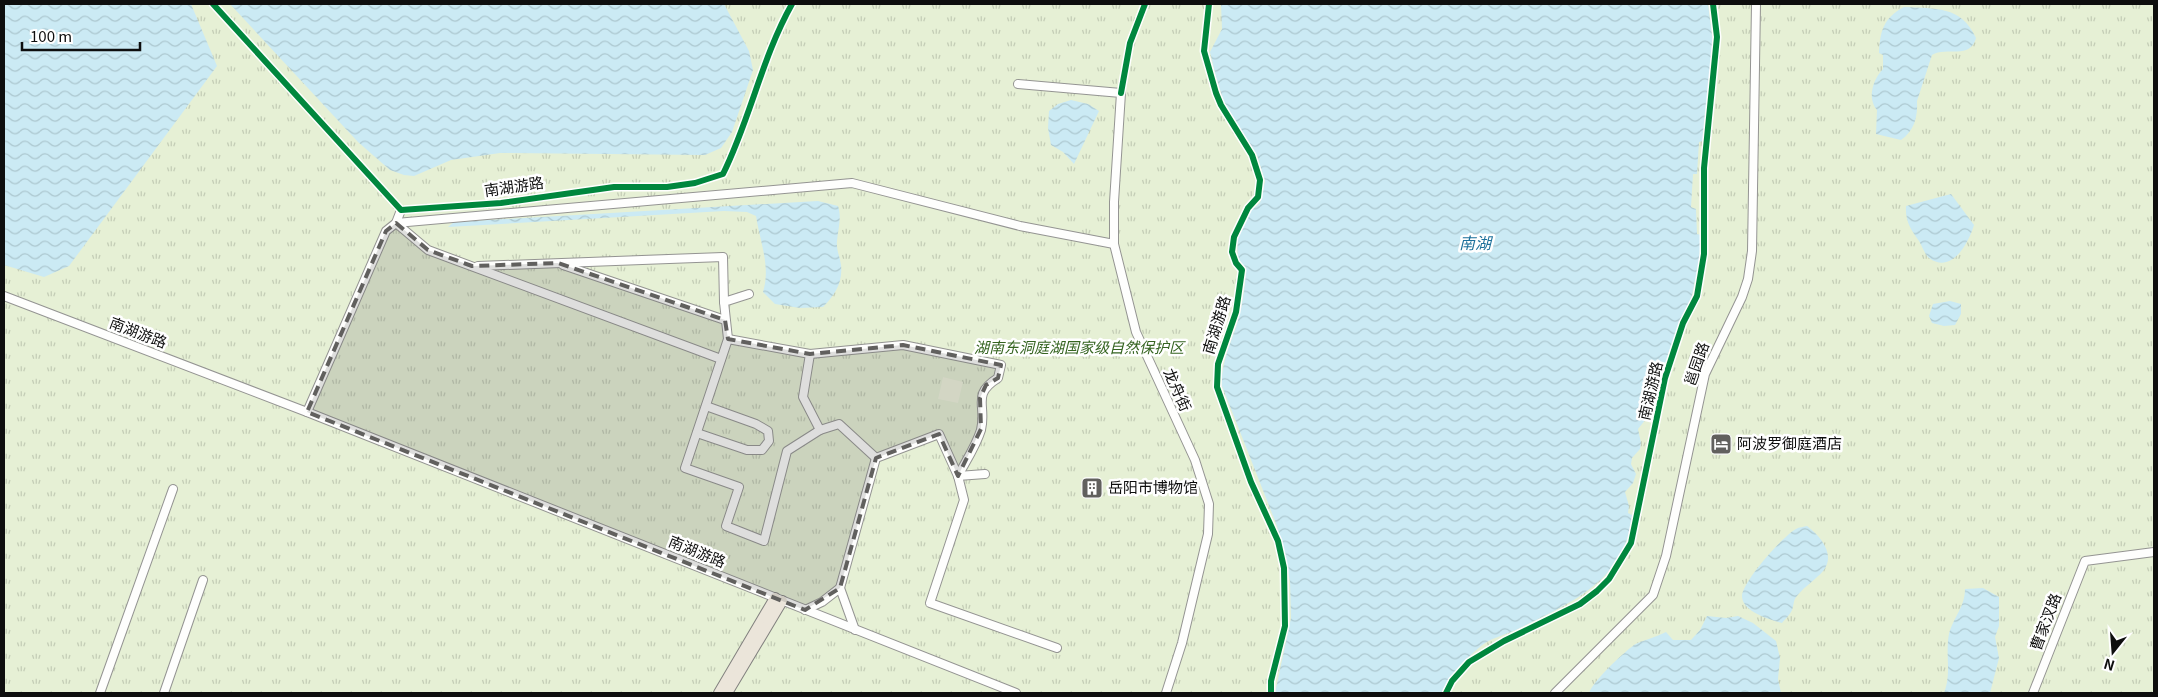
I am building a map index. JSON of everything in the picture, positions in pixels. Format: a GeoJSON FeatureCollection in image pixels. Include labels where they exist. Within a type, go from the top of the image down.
{"type":"FeatureCollection","features":[{"type":"Feature","properties":{"kind":"main road"},"geometry":{"type":"LineString","coordinates":[[719,693],[778,599]]}},
{"type":"Feature","properties":{"kind":"main road"},"geometry":{"type":"LineString","coordinates":[[728,693],[778,599]]}},
{"type":"Feature","properties":{"kind":"street","name":"邕园路"},"geometry":{"type":"LineString","coordinates":[[1555,693],[1653,595],[1666,556],[1705,374],[1722,334],[1734,316],[1748,279],[1752,250],[1756,4]]}},
{"type":"Feature","properties":{"kind":"street","name":"龙舟街"},"geometry":{"type":"LineString","coordinates":[[1018,84],[1121,93],[1114,202],[1114,244],[1136,332],[1195,460],[1210,504],[1208,534],[1182,643],[1166,693]]}},
{"type":"Feature","properties":{"kind":"street"},"geometry":{"type":"LineString","coordinates":[[396,223],[852,183],[1020,226],[1114,244]]}},
{"type":"Feature","properties":{"kind":"street"},"geometry":{"type":"LineString","coordinates":[[307,412],[386,231],[396,223],[401,210]]}},
{"type":"Feature","properties":{"kind":"street"},"geometry":{"type":"LineString","coordinates":[[396,223],[428,250],[721,359]]}},
{"type":"Feature","properties":{"kind":"street"},"geometry":{"type":"LineString","coordinates":[[472,266],[723,257],[725,320],[728,339],[685,468],[739,487],[726,526],[764,541],[787,451],[820,430],[839,424],[876,458]]}},
{"type":"Feature","properties":{"kind":"street"},"geometry":{"type":"LineString","coordinates":[[558,263],[725,320]]}},
{"type":"Feature","properties":{"kind":"street"},"geometry":{"type":"LineString","coordinates":[[724,302],[749,294]]}},
{"type":"Feature","properties":{"kind":"street","name":"南湖游路"},"geometry":{"type":"LineString","coordinates":[[4,296],[307,412],[1016,693]]}},
{"type":"Feature","properties":{"kind":"street"},"geometry":{"type":"LineString","coordinates":[[728,339],[810,354],[903,345],[1001,366],[998,378],[986,385],[980,398],[981,429],[958,476]]}},
{"type":"Feature","properties":{"kind":"street"},"geometry":{"type":"LineString","coordinates":[[810,354],[803,397],[820,430]]}},
{"type":"Feature","properties":{"kind":"street"},"geometry":{"type":"LineString","coordinates":[[697,433],[747,450],[762,450],[769,441],[768,431],[756,424],[706,406]]}},
{"type":"Feature","properties":{"kind":"street"},"geometry":{"type":"LineString","coordinates":[[876,458],[939,434],[958,476],[964,500],[930,603],[1057,648]]}},
{"type":"Feature","properties":{"kind":"street"},"geometry":{"type":"LineString","coordinates":[[855,630],[840,588],[876,458]]}},
{"type":"Feature","properties":{"kind":"street"},"geometry":{"type":"LineString","coordinates":[[958,476],[984,474]]}},
{"type":"Feature","properties":{"kind":"street"},"geometry":{"type":"LineString","coordinates":[[100,693],[173,488]]}},
{"type":"Feature","properties":{"kind":"street","name":"曹家汊路"},"geometry":{"type":"LineString","coordinates":[[2033,693],[2084,561],[2154,552]]}},
{"type":"Feature","properties":{"kind":"street"},"geometry":{"type":"LineString","coordinates":[[164,693],[203,580]]}},
{"type":"Feature","properties":{"kind":"street"},"geometry":{"type":"LineString","coordinates":[[805,610],[822,602],[840,588]]}},
{"type":"Feature","properties":{"kind":"highlighted area"},"geometry":{"type":"Polygon","coordinates":[[[396,223],[428,250],[472,266],[558,263],[725,320],[728,339],[810,354],[903,345],[1001,365],[998,378],[986,385],[980,398],[981,429],[958,476],[939,434],[876,458],[840,588],[805,610],[307,412],[386,231],[396,223]]]}},
{"type":"Feature","properties":{"kind":"green space","name":"湖南东洞庭湖国家级自然保护区"},"geometry":{"type":"Polygon","coordinates":[[[4,4],[2154,4],[2154,693],[4,693],[4,4]]]}},
{"type":"Feature","properties":{"kind":"green space"},"geometry":{"type":"Polygon","coordinates":[[[943,377],[963,382],[958,403],[938,399],[943,377]]]}},
{"type":"Feature","properties":{"kind":"water"},"geometry":{"type":"Polygon","coordinates":[[[4,4],[191,4],[217,66],[69,266],[44,277],[4,265],[4,4]]]}},
{"type":"Feature","properties":{"kind":"water"},"geometry":{"type":"Polygon","coordinates":[[[230,4],[724,4],[749,51],[753,70],[732,132],[721,148],[705,155],[500,153],[451,160],[414,176],[404,175],[390,170],[358,142],[230,4]]]}},
{"type":"Feature","properties":{"kind":"water","name":"南湖"},"geometry":{"type":"Polygon","coordinates":[[[1221,4],[1708,4],[1713,43],[1705,131],[1703,131],[1703,141],[1699,142],[1697,174],[1693,174],[1691,207],[1696,209],[1697,234],[1701,235],[1699,262],[1691,300],[1668,354],[1654,411],[1648,410],[1646,419],[1638,429],[1641,443],[1640,449],[1632,458],[1631,464],[1636,474],[1633,483],[1625,492],[1629,506],[1628,513],[1632,515],[1627,538],[1619,558],[1591,588],[1555,610],[1485,643],[1459,668],[1443,693],[1275,693],[1291,618],[1290,581],[1277,526],[1222,386],[1224,364],[1240,315],[1245,284],[1246,268],[1238,260],[1237,238],[1249,212],[1260,203],[1265,181],[1257,155],[1225,105],[1216,77],[1210,52],[1222,29],[1221,4]]]}},
{"type":"Feature","properties":{"kind":"water"},"geometry":{"type":"Polygon","coordinates":[[[1904,7],[1936,9],[1955,14],[1970,27],[1976,38],[1969,49],[1932,55],[1917,101],[1917,113],[1914,123],[1901,140],[1876,134],[1877,110],[1872,100],[1872,89],[1876,78],[1883,69],[1883,55],[1879,53],[1880,38],[1884,26],[1891,16],[1904,7]]]}},
{"type":"Feature","properties":{"kind":"water"},"geometry":{"type":"Polygon","coordinates":[[[1071,100],[1088,104],[1099,111],[1074,164],[1063,152],[1051,145],[1048,128],[1049,111],[1058,104],[1071,100]]]}},
{"type":"Feature","properties":{"kind":"water"},"geometry":{"type":"Polygon","coordinates":[[[1951,194],[1974,225],[1964,247],[1952,260],[1937,262],[1928,257],[1911,229],[1906,216],[1906,206],[1951,194]]]}},
{"type":"Feature","properties":{"kind":"water"},"geometry":{"type":"Polygon","coordinates":[[[818,201],[838,206],[840,215],[837,244],[841,277],[831,298],[823,307],[800,308],[775,304],[763,292],[766,273],[764,254],[756,216],[747,212],[724,211],[448,227],[454,222],[818,201]]]}},
{"type":"Feature","properties":{"kind":"water"},"geometry":{"type":"Polygon","coordinates":[[[1950,301],[1961,304],[1961,314],[1955,325],[1944,326],[1932,323],[1929,316],[1933,304],[1950,301]]]}},
{"type":"Feature","properties":{"kind":"water"},"geometry":{"type":"Polygon","coordinates":[[[1807,526],[1819,537],[1827,550],[1827,564],[1824,570],[1796,598],[1791,612],[1782,623],[1752,611],[1747,607],[1742,597],[1748,581],[1764,560],[1790,533],[1807,526]]]}},
{"type":"Feature","properties":{"kind":"water"},"geometry":{"type":"Polygon","coordinates":[[[1983,588],[1999,597],[1999,626],[1995,637],[1999,658],[1990,693],[1944,693],[1948,679],[1949,634],[1961,607],[1965,589],[1983,588]]]}},
{"type":"Feature","properties":{"kind":"water"},"geometry":{"type":"Polygon","coordinates":[[[1707,616],[1726,618],[1738,616],[1753,623],[1776,641],[1780,658],[1778,679],[1781,693],[1589,693],[1602,674],[1634,645],[1666,632],[1673,640],[1691,640],[1700,630],[1707,616]]]}},
{"type":"Feature","properties":{"kind":"cycle path"},"geometry":{"type":"LineString","coordinates":[[213,4],[401,210],[501,203],[614,187],[667,187],[695,183],[723,174],[741,132],[772,45],[792,4]]}},
{"type":"Feature","properties":{"kind":"cycle path"},"geometry":{"type":"LineString","coordinates":[[1121,93],[1130,43],[1145,4]]}},
{"type":"Feature","properties":{"kind":"cycle path"},"geometry":{"type":"LineString","coordinates":[[1209,4],[1204,51],[1216,93],[1221,105],[1252,155],[1260,180],[1258,197],[1248,208],[1234,237],[1232,252],[1236,263],[1242,270],[1236,312],[1218,364],[1217,387],[1251,482],[1278,541],[1284,568],[1285,626],[1271,681],[1271,693]]}},
{"type":"Feature","properties":{"kind":"cycle path"},"geometry":{"type":"LineString","coordinates":[[1446,693],[1452,681],[1469,662],[1504,641],[1580,604],[1597,591],[1609,579],[1631,543],[1665,378],[1683,323],[1697,296],[1704,254],[1704,168],[1717,37],[1713,4]]}},
{"type":"Feature","properties":{"kind":"place","name":"阿波罗御庭酒店"},"geometry":{"type":"Point","coordinates":[1721,444]}},
{"type":"Feature","properties":{"kind":"place","name":"岳阳市博物馆"},"geometry":{"type":"Point","coordinates":[1092,488]}}]}
